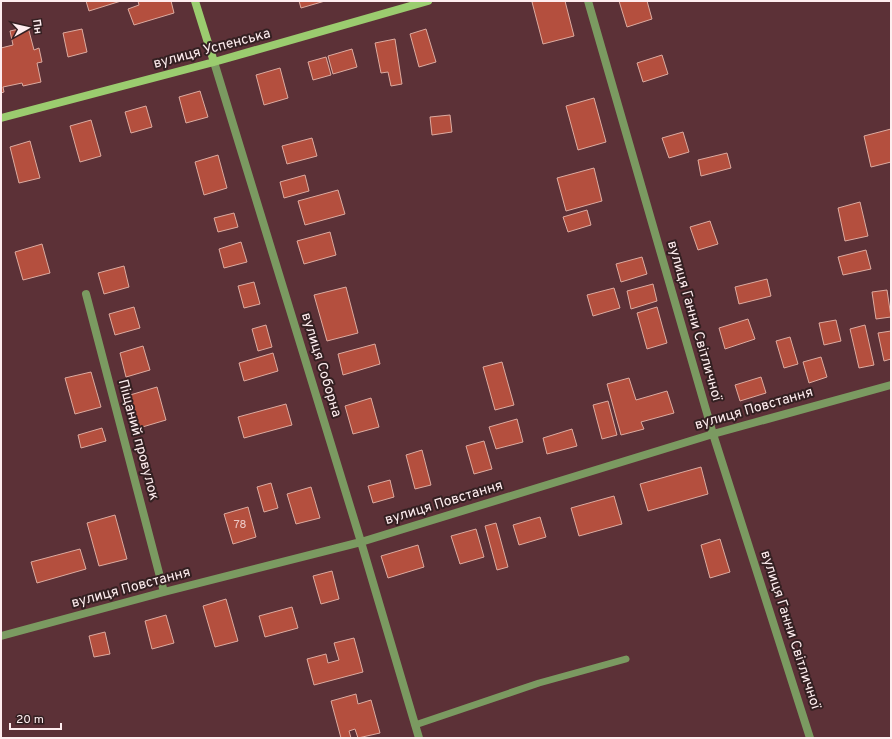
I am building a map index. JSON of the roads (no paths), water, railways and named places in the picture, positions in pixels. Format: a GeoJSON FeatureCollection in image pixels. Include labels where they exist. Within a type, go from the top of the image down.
{"type":"FeatureCollection","features":[{"type":"Feature","properties":{"kind":"street","name":"вулиця Соборна"},"geometry":{"type":"LineString","coordinates":[[195,1],[361,542],[419,738]]}},
{"type":"Feature","properties":{"kind":"street","name":"вулиця Успенська"},"geometry":{"type":"LineString","coordinates":[[1,118],[214,62],[428,1]]}},
{"type":"Feature","properties":{"kind":"street","name":"вулиця Ганни Світличної"},"geometry":{"type":"LineString","coordinates":[[588,1],[713,434],[810,738]]}},
{"type":"Feature","properties":{"kind":"street","name":"Піщаний провулок"},"geometry":{"type":"LineString","coordinates":[[86,294],[164,592]]}},
{"type":"Feature","properties":{"kind":"street","name":"вулиця Повстання"},"geometry":{"type":"LineString","coordinates":[[1,636],[164,592],[361,542],[713,434],[891,385]]}},
{"type":"Feature","properties":{"kind":"lane"},"geometry":{"type":"LineString","coordinates":[[415,725],[539,683],[626,659]]}}]}
